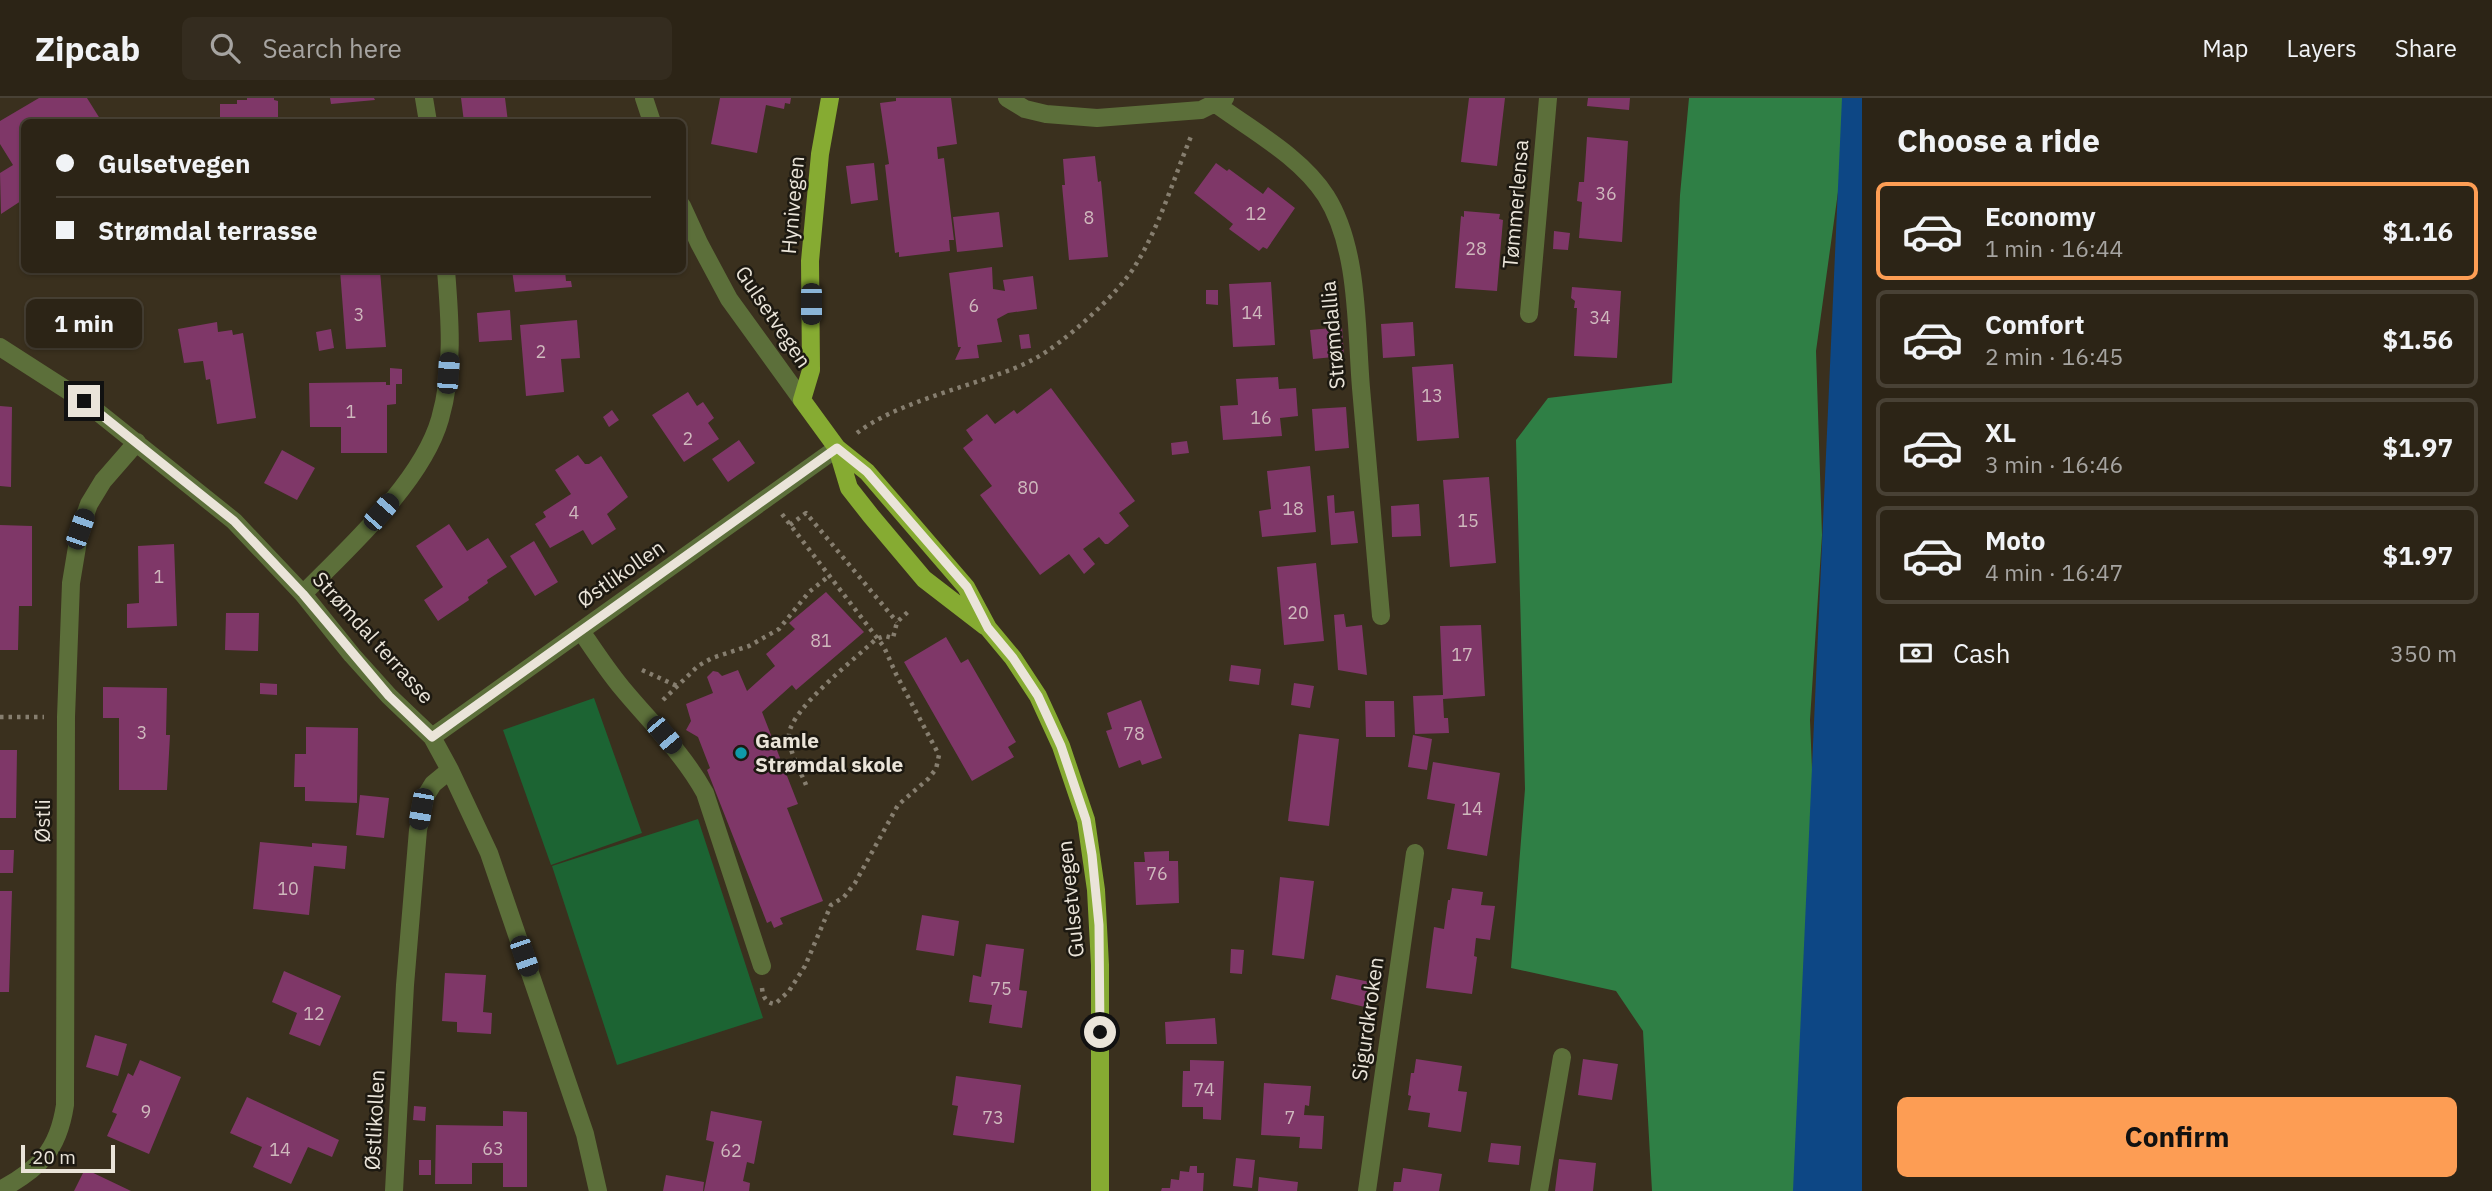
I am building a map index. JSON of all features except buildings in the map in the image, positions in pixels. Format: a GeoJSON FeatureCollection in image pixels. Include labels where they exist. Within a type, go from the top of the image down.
{"type":"FeatureCollection","features":[{"type":"Feature","properties":{"kind":"main road","name":"Hynivegen"},"geometry":{"type":"LineString","coordinates":[[802,400],[811,370],[810,261],[820,154],[830,98]]}},
{"type":"Feature","properties":{"kind":"main road","name":"Gulsetvegen"},"geometry":{"type":"LineString","coordinates":[[802,400],[837,448],[867,472],[967,587],[988,628],[1013,658],[1038,696],[1061,746],[1086,820],[1096,890],[1101,964],[1100,1191]]}},
{"type":"Feature","properties":{"kind":"main road","name":"Gulsetvegen"},"geometry":{"type":"LineString","coordinates":[[837,448],[849,488],[871,516],[924,579],[988,628]]}},
{"type":"Feature","properties":{"kind":"street"},"geometry":{"type":"LineString","coordinates":[[424,98],[428,119]]}},
{"type":"Feature","properties":{"kind":"street"},"geometry":{"type":"LineString","coordinates":[[644,98],[651,119]]}},
{"type":"Feature","properties":{"kind":"street"},"geometry":{"type":"LineString","coordinates":[[1007,98],[1025,109],[1068,117],[1097,118],[1214,104]]}},
{"type":"Feature","properties":{"kind":"street","name":"Tømmerlensa"},"geometry":{"type":"LineString","coordinates":[[1529,314],[1548,98]]}},
{"type":"Feature","properties":{"kind":"street","name":"Strømdallia"},"geometry":{"type":"LineString","coordinates":[[1214,104],[1308,174],[1325,194],[1343,234],[1353,294],[1381,616]]}},
{"type":"Feature","properties":{"kind":"street","name":"Gulsetvegen"},"geometry":{"type":"LineString","coordinates":[[686,215],[729,299],[802,400]]}},
{"type":"Feature","properties":{"kind":"street"},"geometry":{"type":"LineString","coordinates":[[303,594],[365,531],[397,494],[427,451],[440,421],[447,390],[450,355],[446,273]]}},
{"type":"Feature","properties":{"kind":"street","name":"Strømdal terrasse"},"geometry":{"type":"LineString","coordinates":[[0,347],[84,401],[234,521],[303,594],[361,665],[432,737],[489,853],[585,1134],[598,1191]]}},
{"type":"Feature","properties":{"kind":"street","name":"Østli"},"geometry":{"type":"LineString","coordinates":[[0,1190],[21,1179],[40,1163],[54,1145],[65,1105],[66,716],[71,583],[80,529],[89,505],[103,481],[137,442]]}},
{"type":"Feature","properties":{"kind":"street","name":"Østlikollen"},"geometry":{"type":"LineString","coordinates":[[432,737],[837,448]]}},
{"type":"Feature","properties":{"kind":"street"},"geometry":{"type":"LineString","coordinates":[[581,631],[621,687],[681,755],[700,784],[762,966]]}},
{"type":"Feature","properties":{"kind":"street","name":"Østlikollen"},"geometry":{"type":"LineString","coordinates":[[394,1191],[406,971],[418,830],[425,797],[433,784],[450,770]]}},
{"type":"Feature","properties":{"kind":"street","name":"Sigurdkroken"},"geometry":{"type":"LineString","coordinates":[[1367,1191],[1415,853]]}},
{"type":"Feature","properties":{"kind":"street"},"geometry":{"type":"LineString","coordinates":[[1539,1191],[1562,1057]]}},
{"type":"Feature","properties":{"kind":"path"},"geometry":{"type":"LineString","coordinates":[[837,448],[867,425],[892,413],[1035,359],[1058,343],[1097,308],[1121,285],[1144,250],[1214,104]]}},
{"type":"Feature","properties":{"kind":"path"},"geometry":{"type":"LineString","coordinates":[[762,966],[764,998],[775,1004],[789,991],[800,975],[831,905],[844,897],[855,883],[898,805],[928,779],[936,769],[939,755],[884,647],[769,498]]}},
{"type":"Feature","properties":{"kind":"path"},"geometry":{"type":"LineString","coordinates":[[790,525],[806,513],[897,622]]}},
{"type":"Feature","properties":{"kind":"path"},"geometry":{"type":"LineString","coordinates":[[662,701],[698,666],[712,658],[749,646],[779,629],[809,592],[829,576]]}},
{"type":"Feature","properties":{"kind":"path"},"geometry":{"type":"LineString","coordinates":[[806,785],[789,743],[793,720],[876,639],[885,636],[893,638],[897,622],[910,610]]}},
{"type":"Feature","properties":{"kind":"path"},"geometry":{"type":"LineString","coordinates":[[0,717],[66,716]]}},
{"type":"Feature","properties":{"kind":"green space"},"geometry":{"type":"Polygon","coordinates":[[[1689,98],[1851,98],[1816,351],[1822,535],[1810,720],[1825,1089],[1800,1191],[1652,1191],[1643,1031],[1616,991],[1511,968],[1525,789],[1516,440],[1548,398],[1672,383],[1680,195],[1689,98]]]}},
{"type":"Feature","properties":{"kind":"green space"},"geometry":{"type":"Polygon","coordinates":[[[594,698],[642,833],[551,865],[503,730],[594,698]]]}},
{"type":"Feature","properties":{"kind":"green space"},"geometry":{"type":"Polygon","coordinates":[[[698,819],[763,1018],[617,1065],[552,866],[698,819]]]}},
{"type":"Feature","properties":{"kind":"water"},"geometry":{"type":"Polygon","coordinates":[[[1842,98],[1862,98],[1862,1191],[1793,1191],[1842,98]]]}},
{"type":"Feature","properties":{"kind":"place","name":"Gamle Strømdal skole"},"geometry":{"type":"Point","coordinates":[741,753]}},
{"type":"Feature","properties":{"kind":"route"},"geometry":{"type":"LineString","coordinates":[[84,401],[234,521],[303,594],[389,696],[432,737],[837,448],[867,472],[967,587],[988,628],[1013,658],[1038,696],[1061,746],[1086,820],[1092,855],[1101,964],[1100,1032]]}}]}
